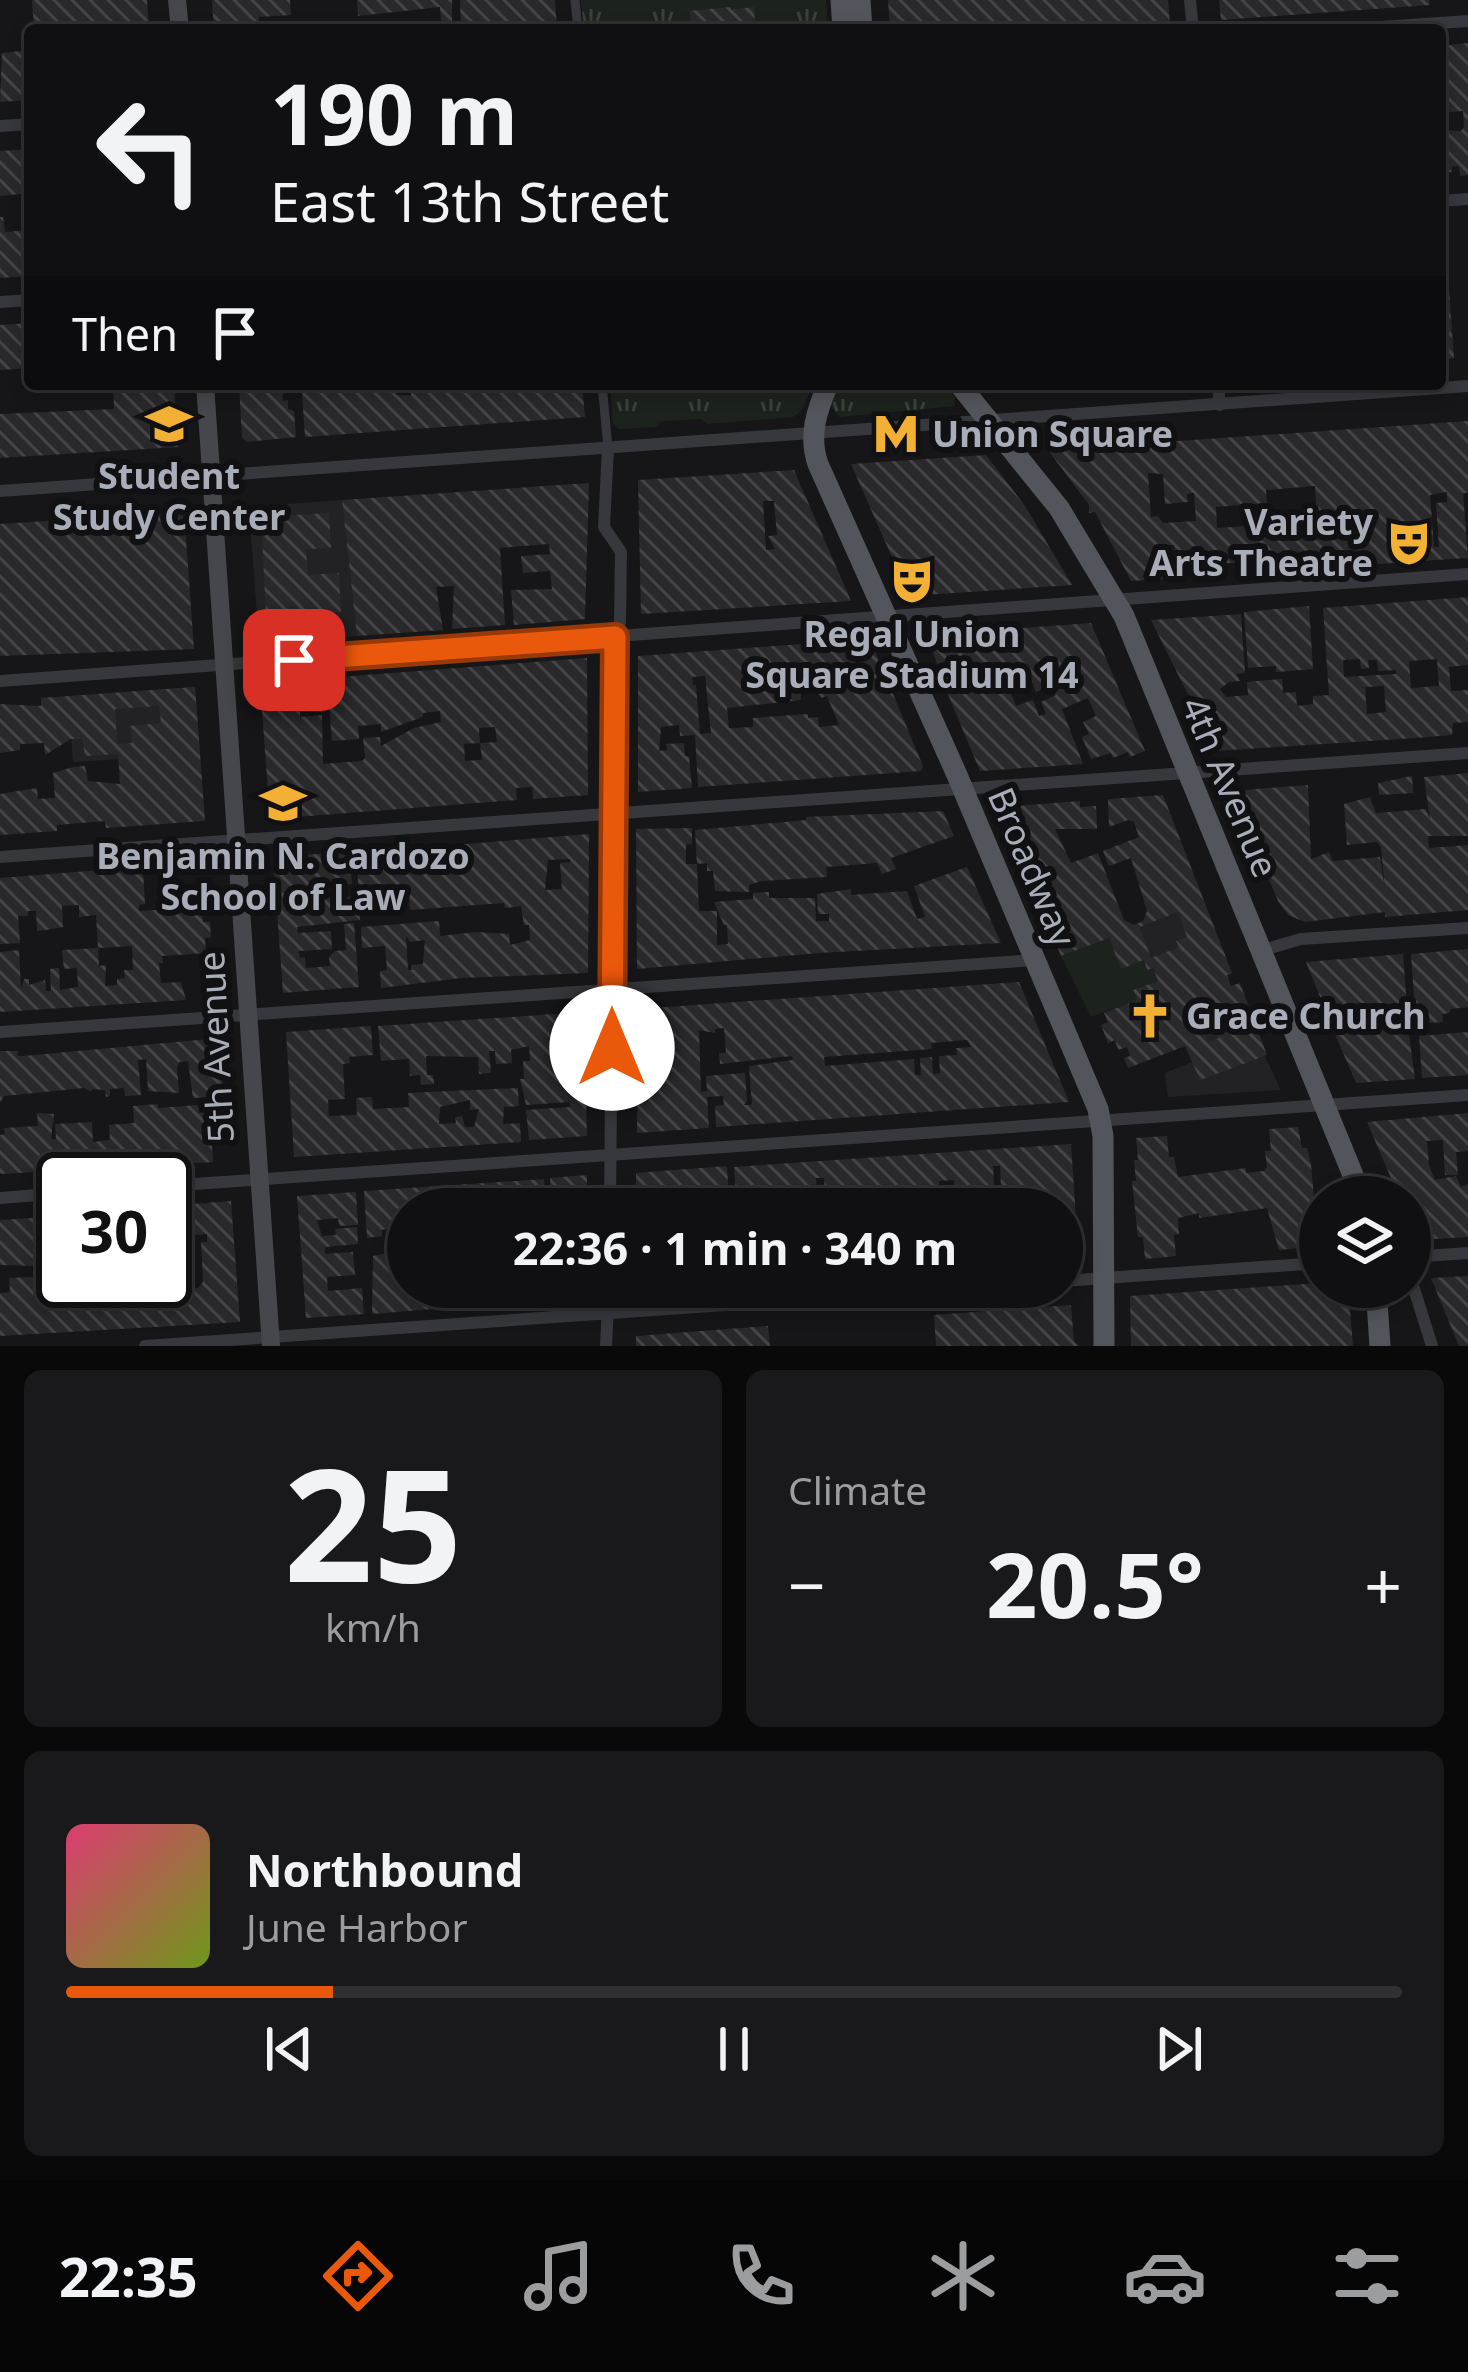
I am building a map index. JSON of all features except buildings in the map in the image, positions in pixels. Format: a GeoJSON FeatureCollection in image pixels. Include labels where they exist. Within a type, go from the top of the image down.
{"type":"FeatureCollection","features":[{"type":"Feature","properties":{"kind":"main road","name":"5th Avenue"},"geometry":{"type":"LineString","coordinates":[[206,390],[270,1341]]}},
{"type":"Feature","properties":{"kind":"main road"},"geometry":{"type":"LineString","coordinates":[[813,434],[826,390]]}},
{"type":"Feature","properties":{"kind":"main road","name":"4th Avenue"},"geometry":{"type":"LineString","coordinates":[[964,390],[1059,508],[1116,600],[1352,1166]]}},
{"type":"Feature","properties":{"kind":"main road","name":"Broadway"},"geometry":{"type":"LineString","coordinates":[[813,434],[818,464],[962,788],[1101,1119],[1104,1346]]}},
{"type":"Feature","properties":{"kind":"main road"},"geometry":{"type":"LineString","coordinates":[[1352,1166],[1355,1176]]}},
{"type":"Feature","properties":{"kind":"main road"},"geometry":{"type":"LineString","coordinates":[[1378,1308],[1381,1346]]}},
{"type":"Feature","properties":{"kind":"street"},"geometry":{"type":"LineString","coordinates":[[1424,24],[1468,21]]}},
{"type":"Feature","properties":{"kind":"street"},"geometry":{"type":"LineString","coordinates":[[603,390],[608,448],[604,527],[621,552],[612,813],[610,1188]]}},
{"type":"Feature","properties":{"kind":"street"},"geometry":{"type":"LineString","coordinates":[[1219,390],[1220,405]]}},
{"type":"Feature","properties":{"kind":"street"},"geometry":{"type":"LineString","coordinates":[[0,490],[1416,390]]}},
{"type":"Feature","properties":{"kind":"street"},"geometry":{"type":"LineString","coordinates":[[0,681],[1468,574]]}},
{"type":"Feature","properties":{"kind":"street"},"geometry":{"type":"LineString","coordinates":[[0,857],[1468,753]]}},
{"type":"Feature","properties":{"kind":"street"},"geometry":{"type":"LineString","coordinates":[[1263,950],[1301,939],[1468,928]]}},
{"type":"Feature","properties":{"kind":"street"},"geometry":{"type":"LineString","coordinates":[[0,1032],[1035,960]]}},
{"type":"Feature","properties":{"kind":"street"},"geometry":{"type":"LineString","coordinates":[[192,1184],[1468,1095]]}},
{"type":"Feature","properties":{"kind":"street","name":"4th Avenue"},"geometry":{"type":"LineString","coordinates":[[1352,1166],[1360,1176]]}},
{"type":"Feature","properties":{"kind":"street"},"geometry":{"type":"LineString","coordinates":[[0,1198],[36,1195]]}},
{"type":"Feature","properties":{"kind":"street"},"geometry":{"type":"LineString","coordinates":[[1431,1256],[1468,1253]]}},
{"type":"Feature","properties":{"kind":"street"},"geometry":{"type":"LineString","coordinates":[[1083,1280],[1299,1264]]}},
{"type":"Feature","properties":{"kind":"street"},"geometry":{"type":"LineString","coordinates":[[606,1346],[608,1308]]}},
{"type":"Feature","properties":{"kind":"street"},"geometry":{"type":"LineString","coordinates":[[145,1346],[270,1341],[690,1308]]}},
{"type":"Feature","properties":{"kind":"street"},"geometry":{"type":"LineString","coordinates":[[1420,1308],[1432,1346]]}},
{"type":"Feature","properties":{"kind":"shaded area"},"geometry":{"type":"Polygon","coordinates":[[[342,500],[357,636],[259,643],[249,507],[342,500]]]}},
{"type":"Feature","properties":{"kind":"shaded area"},"geometry":{"type":"Polygon","coordinates":[[[195,687],[200,754],[73,762],[68,696],[195,687]]]}},
{"type":"Feature","properties":{"kind":"shaded area"},"geometry":{"type":"Polygon","coordinates":[[[1178,912],[1188,936],[1214,926],[1232,973],[1227,975],[1231,986],[1281,1090],[1168,1097],[1165,1073],[1192,1062],[1185,1046],[1179,948],[1151,958],[1140,927],[1178,912]]]}},
{"type":"Feature","properties":{"kind":"green space"},"geometry":{"type":"Polygon","coordinates":[[[581,0],[826,0],[828,24],[583,24],[581,0]]]}},
{"type":"Feature","properties":{"kind":"green space"},"geometry":{"type":"Polygon","coordinates":[[[610,390],[811,390],[793,417],[707,424],[701,419],[662,421],[656,427],[619,429],[613,424],[610,390]]]}},
{"type":"Feature","properties":{"kind":"green space"},"geometry":{"type":"Polygon","coordinates":[[[835,390],[949,390],[955,397],[955,406],[839,417],[830,404],[835,390]]]}},
{"type":"Feature","properties":{"kind":"green space"},"geometry":{"type":"Polygon","coordinates":[[[1109,938],[1121,969],[1144,960],[1158,981],[1133,990],[1137,1000],[1091,1017],[1061,956],[1109,938]]]}},
{"type":"Feature","properties":{"kind":"place","name":"Student Study Center"},"geometry":{"type":"Point","coordinates":[169,424]}},
{"type":"Feature","properties":{"kind":"place","name":"Union Square"},"geometry":{"type":"Point","coordinates":[896,434]}},
{"type":"Feature","properties":{"kind":"place","name":"Variety Arts Theatre"},"geometry":{"type":"Point","coordinates":[1409,543]}},
{"type":"Feature","properties":{"kind":"place","name":"Regal Union Square Stadium 14"},"geometry":{"type":"Point","coordinates":[912,581]}},
{"type":"Feature","properties":{"kind":"place","name":"Benjamin N. Cardozo School of Law"},"geometry":{"type":"Point","coordinates":[283,803]}},
{"type":"Feature","properties":{"kind":"place","name":"Grace Church"},"geometry":{"type":"Point","coordinates":[1150,1016]}},
{"type":"Feature","properties":{"kind":"route"},"geometry":{"type":"LineString","coordinates":[[294,660],[615,637],[612,1048]]}}]}
